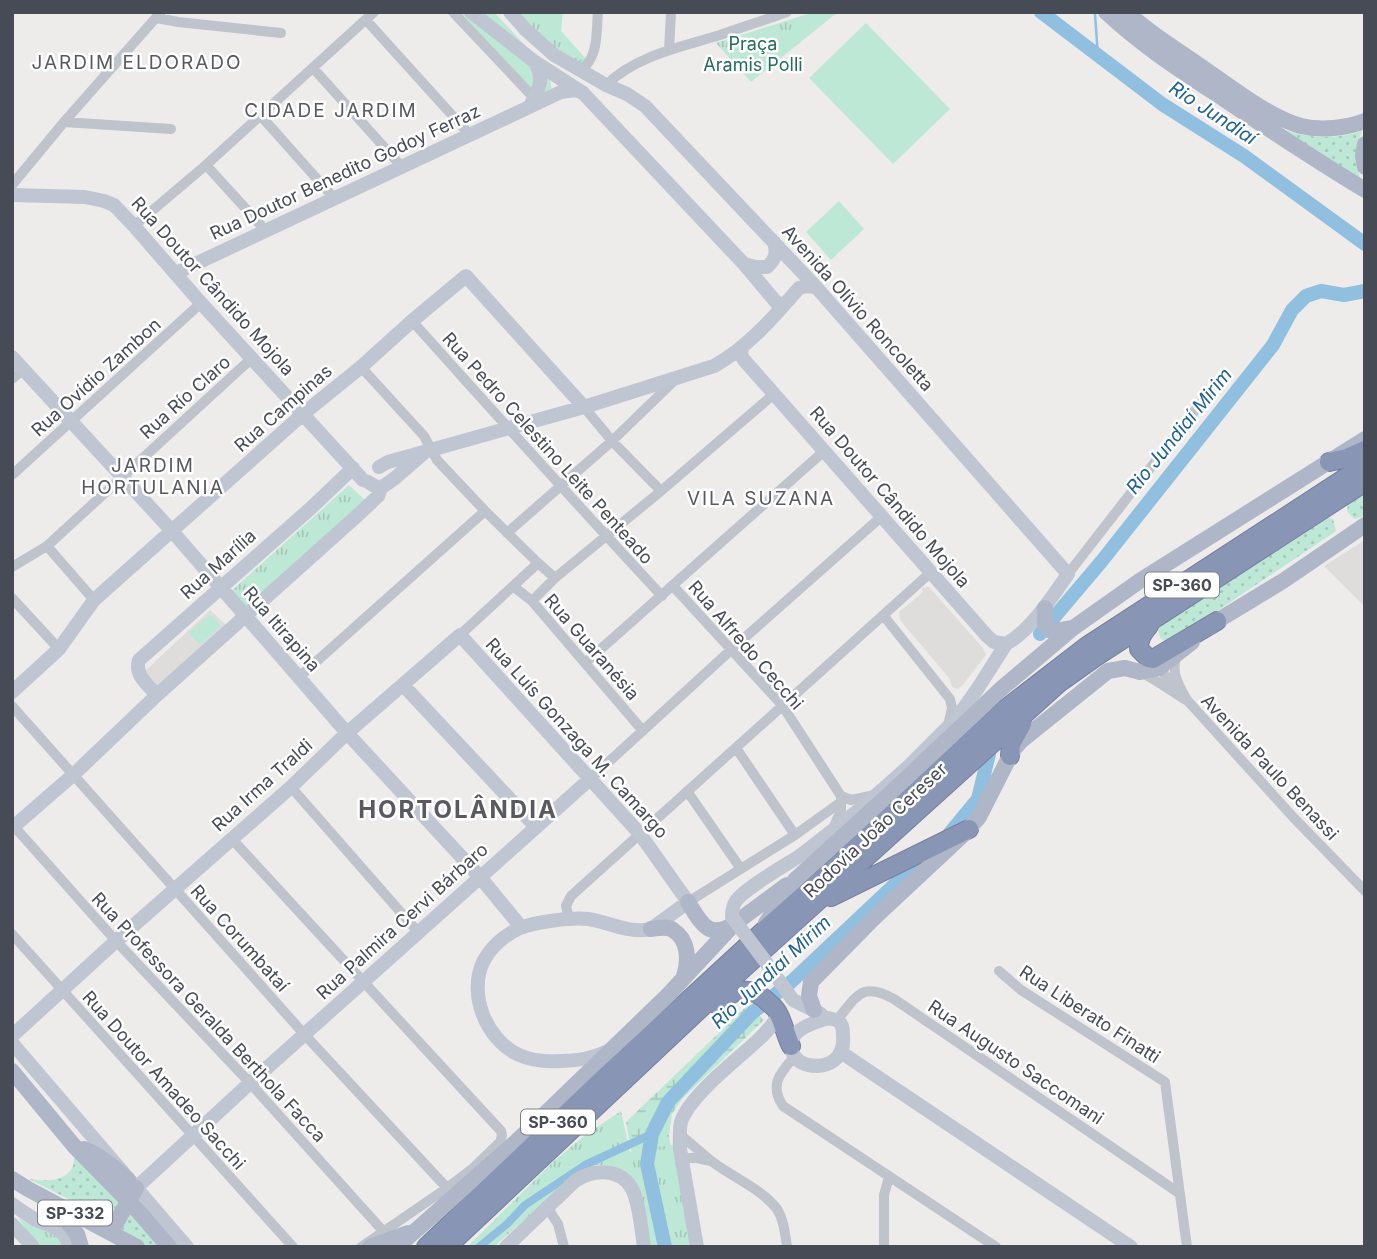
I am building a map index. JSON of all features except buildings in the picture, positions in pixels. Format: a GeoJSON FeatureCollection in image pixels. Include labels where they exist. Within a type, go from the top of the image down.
{"type":"FeatureCollection","features":[{"type":"Feature","properties":{"kind":"highway"},"geometry":{"type":"LineString","coordinates":[[1329,463],[1365,450]]}},
{"type":"Feature","properties":{"kind":"highway","name":"Rodovia João Cereser"},"geometry":{"type":"LineString","coordinates":[[426,1247],[608,1074],[771,923],[842,862],[1004,710],[1087,646],[1365,466]]}},
{"type":"Feature","properties":{"kind":"highway","name":"Rodovia João Cereser"},"geometry":{"type":"LineString","coordinates":[[447,1247],[812,906],[1059,682],[1365,482]]}},
{"type":"Feature","properties":{"kind":"highway"},"geometry":{"type":"LineString","coordinates":[[1175,605],[1153,622],[1142,634],[1139,642],[1142,654],[1156,664],[1217,621]]}},
{"type":"Feature","properties":{"kind":"highway"},"geometry":{"type":"LineString","coordinates":[[1010,756],[1011,744],[1020,727],[1059,682]]}},
{"type":"Feature","properties":{"kind":"highway"},"geometry":{"type":"LineString","coordinates":[[812,906],[964,831]]}},
{"type":"Feature","properties":{"kind":"highway"},"geometry":{"type":"LineString","coordinates":[[635,1071],[726,996],[744,991],[761,995],[788,1032]]}},
{"type":"Feature","properties":{"kind":"highway"},"geometry":{"type":"LineString","coordinates":[[454,1247],[471,1225]]}},
{"type":"Feature","properties":{"kind":"main road"},"geometry":{"type":"LineString","coordinates":[[1106,12],[1129,34],[1177,67],[1365,190]]}},
{"type":"Feature","properties":{"kind":"main road"},"geometry":{"type":"LineString","coordinates":[[1127,12],[1153,34],[1284,120],[1304,127],[1320,128],[1365,121]]}},
{"type":"Feature","properties":{"kind":"main road"},"geometry":{"type":"LineString","coordinates":[[1365,144],[1365,167]]}},
{"type":"Feature","properties":{"kind":"main road"},"geometry":{"type":"LineString","coordinates":[[688,902],[707,929],[723,931],[734,924],[795,880],[1069,629],[1141,580],[1365,439]]}},
{"type":"Feature","properties":{"kind":"main road"},"geometry":{"type":"LineString","coordinates":[[826,1016],[809,996],[811,982],[864,927],[979,817],[1013,750],[1030,733],[1108,671],[1125,668],[1140,673],[1177,654],[1217,621],[1283,581],[1365,524]]}},
{"type":"Feature","properties":{"kind":"main road"},"geometry":{"type":"LineString","coordinates":[[1044,613],[1045,625],[1049,630],[1069,629]]}},
{"type":"Feature","properties":{"kind":"main road"},"geometry":{"type":"LineString","coordinates":[[757,937],[795,880]]}},
{"type":"Feature","properties":{"kind":"main road"},"geometry":{"type":"LineString","coordinates":[[397,1247],[517,1140],[611,1050],[734,924]]}},
{"type":"Feature","properties":{"kind":"main road"},"geometry":{"type":"LineString","coordinates":[[651,929],[674,930],[684,943],[688,956],[687,969],[682,979]]}},
{"type":"Feature","properties":{"kind":"main road","name":"SP-332"},"geometry":{"type":"LineString","coordinates":[[12,1071],[75,1147],[131,1190],[169,1247]]}},
{"type":"Feature","properties":{"kind":"main road","name":"SP-332"},"geometry":{"type":"LineString","coordinates":[[12,1178],[132,1246]]}},
{"type":"Feature","properties":{"kind":"main road"},"geometry":{"type":"LineString","coordinates":[[90,1221],[110,1225],[116,1223],[131,1190]]}},
{"type":"Feature","properties":{"kind":"main road"},"geometry":{"type":"LineString","coordinates":[[50,1200],[72,1225],[81,1247]]}},
{"type":"Feature","properties":{"kind":"main road"},"geometry":{"type":"LineString","coordinates":[[370,1247],[417,1230]]}},
{"type":"Feature","properties":{"kind":"street"},"geometry":{"type":"LineString","coordinates":[[134,226],[206,165],[374,12]]}},
{"type":"Feature","properties":{"kind":"street"},"geometry":{"type":"LineString","coordinates":[[453,12],[532,102],[540,86],[541,77],[535,62]]}},
{"type":"Feature","properties":{"kind":"street"},"geometry":{"type":"LineString","coordinates":[[471,12],[535,62],[583,93],[744,264],[780,308]]}},
{"type":"Feature","properties":{"kind":"street","name":"Avenida Olívio Roncoletta"},"geometry":{"type":"LineString","coordinates":[[510,12],[554,55],[645,106],[816,287],[1068,574]]}},
{"type":"Feature","properties":{"kind":"street"},"geometry":{"type":"LineString","coordinates":[[581,70],[592,61],[598,12]]}},
{"type":"Feature","properties":{"kind":"street"},"geometry":{"type":"LineString","coordinates":[[669,50],[671,12]]}},
{"type":"Feature","properties":{"kind":"street"},"geometry":{"type":"LineString","coordinates":[[606,85],[626,69],[669,50],[787,12]]}},
{"type":"Feature","properties":{"kind":"street"},"geometry":{"type":"LineString","coordinates":[[12,184],[159,15],[178,22],[281,33]]}},
{"type":"Feature","properties":{"kind":"street"},"geometry":{"type":"LineString","coordinates":[[366,20],[470,135]]}},
{"type":"Feature","properties":{"kind":"street"},"geometry":{"type":"LineString","coordinates":[[313,68],[402,167]]}},
{"type":"Feature","properties":{"kind":"street","name":"Rua Doutor Benedito Godoy Ferraz"},"geometry":{"type":"LineString","coordinates":[[176,273],[470,135],[532,102],[568,90],[583,93]]}},
{"type":"Feature","properties":{"kind":"street"},"geometry":{"type":"LineString","coordinates":[[260,115],[334,198]]}},
{"type":"Feature","properties":{"kind":"street"},"geometry":{"type":"LineString","coordinates":[[64,122],[171,129]]}},
{"type":"Feature","properties":{"kind":"street"},"geometry":{"type":"LineString","coordinates":[[206,165],[266,231]]}},
{"type":"Feature","properties":{"kind":"street","name":"Rua Doutor Cândido Mojola"},"geometry":{"type":"LineString","coordinates":[[12,195],[70,196],[114,205],[363,480],[378,477]]}},
{"type":"Feature","properties":{"kind":"street"},"geometry":{"type":"LineString","coordinates":[[744,264],[767,267],[775,257],[774,242]]}},
{"type":"Feature","properties":{"kind":"street","name":"Rua Campinas"},"geometry":{"type":"LineString","coordinates":[[12,692],[59,649],[94,600],[303,414],[466,276],[584,407]]}},
{"type":"Feature","properties":{"kind":"street"},"geometry":{"type":"LineString","coordinates":[[13,826],[73,775],[157,695],[378,496],[378,477],[388,463],[584,407],[714,366],[725,360],[739,358],[799,288],[816,287]]}},
{"type":"Feature","properties":{"kind":"street","name":"Rua Ovídio Zambon"},"geometry":{"type":"LineString","coordinates":[[12,475],[201,303]]}},
{"type":"Feature","properties":{"kind":"street","name":"Rua Pedro Celestino Leite Penteado"},"geometry":{"type":"LineString","coordinates":[[412,321],[559,486],[662,596]]}},
{"type":"Feature","properties":{"kind":"street","name":"Rua Doutor Cândido Mojola"},"geometry":{"type":"LineString","coordinates":[[743,353],[824,452],[987,636],[995,642],[1010,641]]}},
{"type":"Feature","properties":{"kind":"street","name":"Rua Itirapina"},"geometry":{"type":"LineString","coordinates":[[12,357],[172,531],[347,733],[480,877],[521,928]]}},
{"type":"Feature","properties":{"kind":"street","name":"Rua Río Claro"},"geometry":{"type":"LineString","coordinates":[[12,567],[47,546],[251,358]]}},
{"type":"Feature","properties":{"kind":"street"},"geometry":{"type":"LineString","coordinates":[[361,367],[424,436],[429,451],[485,511],[555,578]]}},
{"type":"Feature","properties":{"kind":"street"},"geometry":{"type":"LineString","coordinates":[[12,379],[24,369]]}},
{"type":"Feature","properties":{"kind":"street"},"geometry":{"type":"LineString","coordinates":[[507,533],[678,378]]}},
{"type":"Feature","properties":{"kind":"street"},"geometry":{"type":"LineString","coordinates":[[532,601],[555,578],[774,394]]}},
{"type":"Feature","properties":{"kind":"street"},"geometry":{"type":"LineString","coordinates":[[996,1247],[783,1106],[776,1094],[777,1083],[782,1070],[788,1032],[800,1017],[792,999],[732,917],[733,907],[737,899],[749,889],[801,855],[876,795],[956,719],[1010,641],[1044,613],[1068,574],[1200,404]]}},
{"type":"Feature","properties":{"kind":"street"},"geometry":{"type":"LineString","coordinates":[[584,407],[661,491]]}},
{"type":"Feature","properties":{"kind":"street"},"geometry":{"type":"LineString","coordinates":[[585,663],[824,452]]}},
{"type":"Feature","properties":{"kind":"street","name":"Rua Marília"},"geometry":{"type":"LineString","coordinates":[[157,695],[139,674],[139,660],[312,508],[353,468]]}},
{"type":"Feature","properties":{"kind":"street"},"geometry":{"type":"LineString","coordinates":[[299,677],[485,511]]}},
{"type":"Feature","properties":{"kind":"street","name":"Rua Palmira Cervi Bárbaro"},"geometry":{"type":"LineString","coordinates":[[131,1190],[881,517]]}},
{"type":"Feature","properties":{"kind":"street"},"geometry":{"type":"LineString","coordinates":[[47,546],[94,600]]}},
{"type":"Feature","properties":{"kind":"street","name":"Rua Irma Traldi"},"geometry":{"type":"LineString","coordinates":[[12,1036],[538,564]]}},
{"type":"Feature","properties":{"kind":"street"},"geometry":{"type":"LineString","coordinates":[[569,919],[566,906],[571,896],[930,573]]}},
{"type":"Feature","properties":{"kind":"street","name":"Rua Alfredo Cecchi"},"geometry":{"type":"LineString","coordinates":[[673,586],[782,705],[841,799]]}},
{"type":"Feature","properties":{"kind":"street","name":"Rua Guaranésia"},"geometry":{"type":"LineString","coordinates":[[514,587],[532,601],[643,731]]}},
{"type":"Feature","properties":{"kind":"street"},"geometry":{"type":"LineString","coordinates":[[12,598],[59,649]]}},
{"type":"Feature","properties":{"kind":"street"},"geometry":{"type":"LineString","coordinates":[[883,615],[950,699],[952,708],[948,726]]}},
{"type":"Feature","properties":{"kind":"street","name":"Rua Luís Gonzaga M. Camargo"},"geometry":{"type":"LineString","coordinates":[[460,635],[640,834],[688,902]]}},
{"type":"Feature","properties":{"kind":"street","name":"Avenida Paulo Benassi"},"geometry":{"type":"LineString","coordinates":[[1177,654],[1174,669],[1187,700],[1293,817],[1365,891]]}},
{"type":"Feature","properties":{"kind":"street"},"geometry":{"type":"LineString","coordinates":[[1156,664],[1187,700]]}},
{"type":"Feature","properties":{"kind":"street"},"geometry":{"type":"LineString","coordinates":[[1140,673],[1187,700]]}},
{"type":"Feature","properties":{"kind":"street"},"geometry":{"type":"LineString","coordinates":[[403,685],[536,827]]}},
{"type":"Feature","properties":{"kind":"street","name":"Rua Corumbataí"},"geometry":{"type":"LineString","coordinates":[[12,706],[304,1034],[447,1188]]}},
{"type":"Feature","properties":{"kind":"street"},"geometry":{"type":"LineString","coordinates":[[736,748],[795,835]]}},
{"type":"Feature","properties":{"kind":"street"},"geometry":{"type":"LineString","coordinates":[[291,787],[418,932]]}},
{"type":"Feature","properties":{"kind":"street"},"geometry":{"type":"LineString","coordinates":[[687,791],[741,869]]}},
{"type":"Feature","properties":{"kind":"street"},"geometry":{"type":"LineString","coordinates":[[611,1050],[596,1057],[569,1061],[535,1060],[519,1055],[499,1040],[486,1023],[479,999],[478,986],[484,961],[491,949],[521,928],[569,919],[589,919],[634,930],[651,929],[688,902],[795,835],[841,799],[851,800],[876,795]]}},
{"type":"Feature","properties":{"kind":"street"},"geometry":{"type":"LineString","coordinates":[[833,831],[841,810],[841,799]]}},
{"type":"Feature","properties":{"kind":"street","name":"Rua Professora Geralda Berthola Facca"},"geometry":{"type":"LineString","coordinates":[[13,826],[383,1231]]}},
{"type":"Feature","properties":{"kind":"street"},"geometry":{"type":"LineString","coordinates":[[232,838],[497,1126],[502,1136],[500,1142],[472,1169],[361,1247]]}},
{"type":"Feature","properties":{"kind":"street","name":"Rua Doutor Amadeo Sacchi"},"geometry":{"type":"LineString","coordinates":[[12,934],[293,1247]]}},
{"type":"Feature","properties":{"kind":"street","name":"Rua Liberato Finatti"},"geometry":{"type":"LineString","coordinates":[[999,971],[1021,990],[1165,1082],[1179,1193]]}},
{"type":"Feature","properties":{"kind":"street","name":"Rua Augusto Saccomani"},"geometry":{"type":"LineString","coordinates":[[826,1016],[861,993],[876,990],[883,993],[1179,1193]]}},
{"type":"Feature","properties":{"kind":"street"},"geometry":{"type":"LineString","coordinates":[[788,1032],[802,1063],[817,1066],[827,1064],[842,1053],[844,1034],[841,1024],[792,999]]}},
{"type":"Feature","properties":{"kind":"street"},"geometry":{"type":"LineString","coordinates":[[696,1247],[682,1158],[681,1122],[693,1102],[761,1037],[788,1032],[826,1016]]}},
{"type":"Feature","properties":{"kind":"street"},"geometry":{"type":"LineString","coordinates":[[12,1043],[109,1154],[131,1190],[187,1247]]}},
{"type":"Feature","properties":{"kind":"street"},"geometry":{"type":"LineString","coordinates":[[842,1053],[1131,1247]]}},
{"type":"Feature","properties":{"kind":"street"},"geometry":{"type":"LineString","coordinates":[[680,1134],[712,1161],[769,1200],[782,1219],[787,1247]]}},
{"type":"Feature","properties":{"kind":"street"},"geometry":{"type":"LineString","coordinates":[[682,1158],[712,1161]]}},
{"type":"Feature","properties":{"kind":"street"},"geometry":{"type":"LineString","coordinates":[[506,1247],[580,1178],[599,1172],[617,1176],[626,1181],[633,1190],[644,1247]]}},
{"type":"Feature","properties":{"kind":"street"},"geometry":{"type":"LineString","coordinates":[[884,1247],[884,1195],[889,1177]]}},
{"type":"Feature","properties":{"kind":"street"},"geometry":{"type":"LineString","coordinates":[[1179,1193],[1187,1247]]}},
{"type":"Feature","properties":{"kind":"street"},"geometry":{"type":"LineString","coordinates":[[12,1204],[60,1230],[68,1238],[69,1247]]}},
{"type":"Feature","properties":{"kind":"street"},"geometry":{"type":"LineString","coordinates":[[547,1207],[558,1224],[564,1247]]}},
{"type":"Feature","properties":{"kind":"street"},"geometry":{"type":"LineString","coordinates":[[12,1224],[29,1246]]}},
{"type":"Feature","properties":{"kind":"shaded area"},"geometry":{"type":"Polygon","coordinates":[[[1365,540],[1365,607],[1324,566],[1365,540]]]}},
{"type":"Feature","properties":{"kind":"shaded area"},"geometry":{"type":"Polygon","coordinates":[[[929,587],[983,648],[986,655],[957,689],[952,687],[949,678],[900,620],[899,612],[922,593],[922,588],[929,587]]]}},
{"type":"Feature","properties":{"kind":"shaded area"},"geometry":{"type":"Polygon","coordinates":[[[210,610],[226,625],[161,686],[155,686],[145,671],[210,610]]]}},
{"type":"Feature","properties":{"kind":"green space"},"geometry":{"type":"Polygon","coordinates":[[[460,12],[494,12],[548,70],[552,90],[536,95],[460,12]]]}},
{"type":"Feature","properties":{"kind":"green space"},"geometry":{"type":"Polygon","coordinates":[[[514,12],[563,12],[561,31],[588,61],[583,66],[556,53],[514,12]]]}},
{"type":"Feature","properties":{"kind":"green space","name":"Praça Aramis Polli"},"geometry":{"type":"Polygon","coordinates":[[[814,12],[838,12],[751,82],[716,43],[814,12]]]}},
{"type":"Feature","properties":{"kind":"green space"},"geometry":{"type":"Polygon","coordinates":[[[866,23],[950,109],[893,164],[809,78],[866,23]]]}},
{"type":"Feature","properties":{"kind":"green space"},"geometry":{"type":"Polygon","coordinates":[[[1285,130],[1324,137],[1362,131],[1357,158],[1362,184],[1285,130]]]}},
{"type":"Feature","properties":{"kind":"green space"},"geometry":{"type":"Polygon","coordinates":[[[839,201],[864,229],[831,260],[806,232],[839,201]]]}},
{"type":"Feature","properties":{"kind":"green space"},"geometry":{"type":"Polygon","coordinates":[[[349,485],[366,501],[245,609],[228,594],[349,485]]]}},
{"type":"Feature","properties":{"kind":"green space"},"geometry":{"type":"Polygon","coordinates":[[[1365,492],[1365,516],[1354,519],[1347,511],[1348,503],[1365,492]]]}},
{"type":"Feature","properties":{"kind":"green space"},"geometry":{"type":"Polygon","coordinates":[[[1326,517],[1333,519],[1336,531],[1174,640],[1165,641],[1160,638],[1158,630],[1163,624],[1326,517]]]}},
{"type":"Feature","properties":{"kind":"green space"},"geometry":{"type":"Polygon","coordinates":[[[210,614],[221,626],[200,645],[189,633],[210,614]]]}},
{"type":"Feature","properties":{"kind":"green space"},"geometry":{"type":"Polygon","coordinates":[[[749,1004],[764,1020],[683,1098],[672,1114],[669,1135],[688,1247],[649,1247],[626,1122],[749,1004]]]}},
{"type":"Feature","properties":{"kind":"green space"},"geometry":{"type":"Polygon","coordinates":[[[621,1111],[630,1152],[677,1144],[693,1247],[643,1247],[630,1183],[615,1168],[597,1165],[570,1177],[494,1247],[467,1247],[553,1162],[584,1136],[621,1111]]]}},
{"type":"Feature","properties":{"kind":"green space"},"geometry":{"type":"Polygon","coordinates":[[[75,1153],[119,1199],[121,1208],[110,1218],[29,1179],[60,1178],[70,1172],[75,1153]]]}},
{"type":"Feature","properties":{"kind":"green space"},"geometry":{"type":"Polygon","coordinates":[[[132,1211],[162,1247],[150,1247],[113,1228],[124,1221],[132,1211]]]}},
{"type":"Feature","properties":{"kind":"green space"},"geometry":{"type":"Polygon","coordinates":[[[18,1218],[56,1231],[66,1247],[39,1247],[18,1218]]]}},
{"type":"Feature","properties":{"kind":"waterway","name":"Rio Jundiaí"},"geometry":{"type":"LineString","coordinates":[[1041,12],[1162,104],[1244,156],[1365,244]]}},
{"type":"Feature","properties":{"kind":"waterway"},"geometry":{"type":"LineString","coordinates":[[1095,14],[1098,57]]}},
{"type":"Feature","properties":{"kind":"waterway","name":"Rio Jundiaí Mirim"},"geometry":{"type":"LineString","coordinates":[[1040,634],[1101,562],[1273,345],[1292,310],[1306,296],[1321,291],[1344,295],[1365,291]]}},
{"type":"Feature","properties":{"kind":"waterway","name":"Rio Jundiaí Mirim"},"geometry":{"type":"LineString","coordinates":[[945,839],[978,799],[989,754]]}},
{"type":"Feature","properties":{"kind":"waterway","name":"Rio Jundiaí Mirim"},"geometry":{"type":"LineString","coordinates":[[665,1247],[647,1164],[652,1134],[668,1102],[752,1013],[791,982],[927,854]]}},
{"type":"Feature","properties":{"kind":"waterway"},"geometry":{"type":"LineString","coordinates":[[479,1247],[525,1205],[585,1165],[652,1134]]}},
{"type":"Feature","properties":{"kind":"district","name":"JARDIM ELDORADO"},"geometry":{"type":"Point","coordinates":[137,62]}},
{"type":"Feature","properties":{"kind":"district","name":"CIDADE JARDIM"},"geometry":{"type":"Point","coordinates":[331,110]}},
{"type":"Feature","properties":{"kind":"district","name":"JARDIM HORTULANIA"},"geometry":{"type":"Point","coordinates":[153,476]}},
{"type":"Feature","properties":{"kind":"district","name":"VILA SUZANA"},"geometry":{"type":"Point","coordinates":[761,498]}},
{"type":"Feature","properties":{"kind":"district","name":"HORTOLÂNDIA"},"geometry":{"type":"Point","coordinates":[458,809]}}]}
